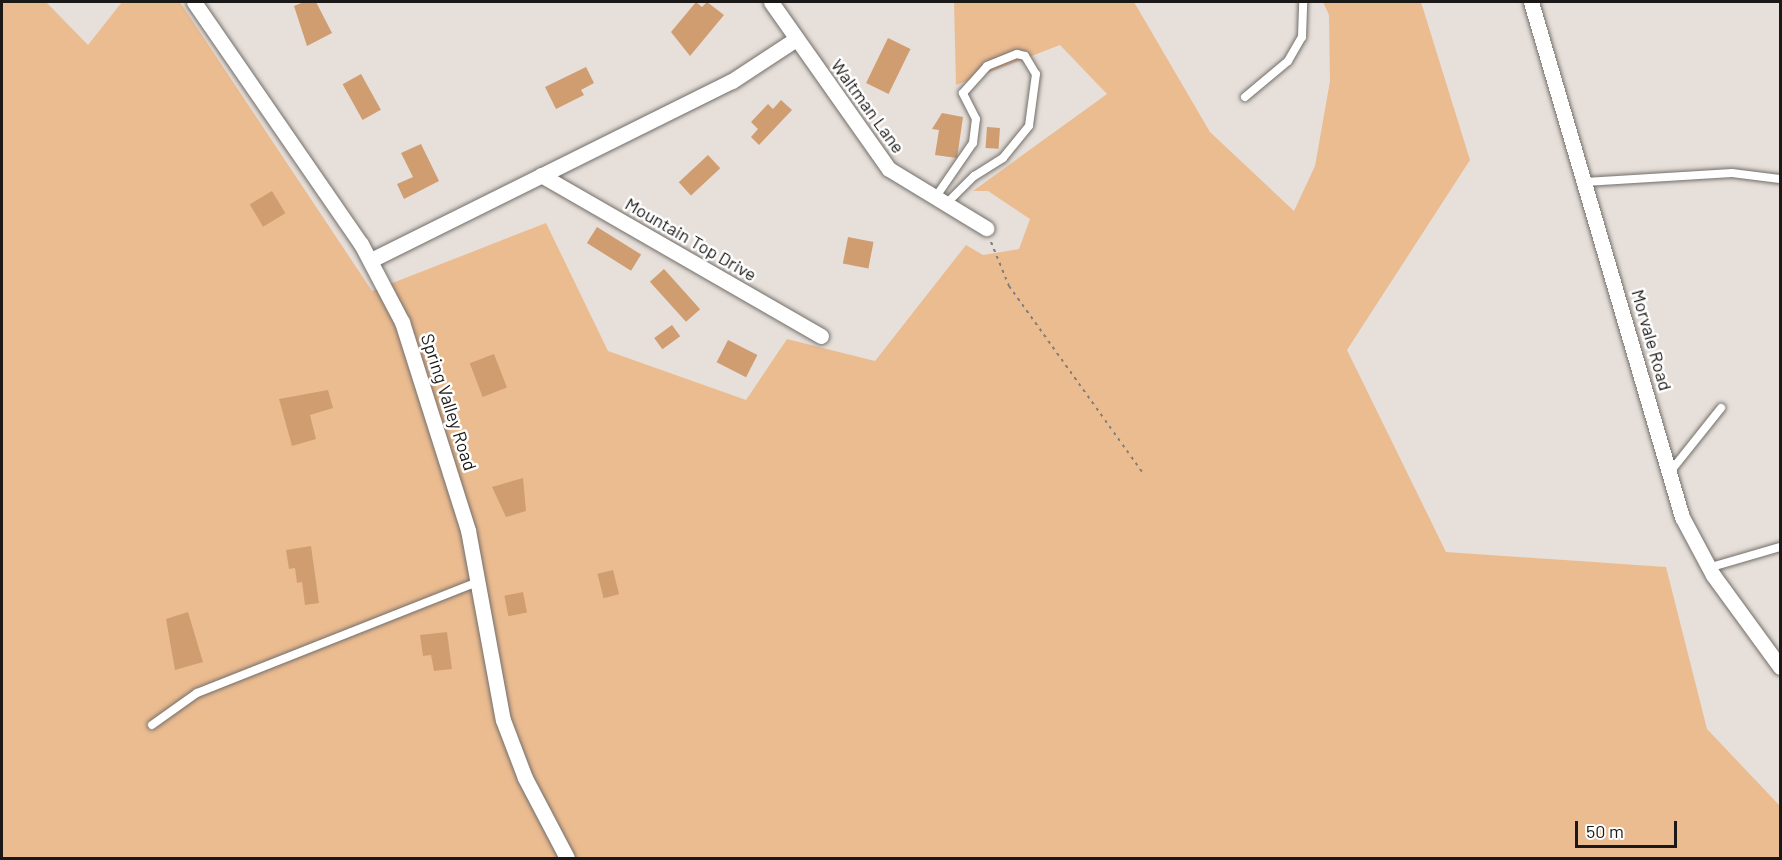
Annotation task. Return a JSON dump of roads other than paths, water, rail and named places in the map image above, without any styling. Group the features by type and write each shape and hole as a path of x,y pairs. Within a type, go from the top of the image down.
{"street":[{"name":"Spring Valley Road","path":"194,2 371,260 408,338 464,515 503,720 525,778 567,858"},
{"name":"Waltman Lane","path":"771,2 882,163 940,202 986,228"},
{"name":"Morvale Road","path":"1531,2 1669,474 1708,568 1780,667"},
{"path":"371,260 732,81 796,39"},
{"name":"Mountain Top Drive","path":"541,175 820,336"}],"lane":[{"path":"1245,97 1288,61 1302,37 1303,2"},
{"path":"1017,54 1025,56 1036,74 1029,126 1003,158 940,202 973,143 976,118 963,93 987,66 1017,54"},
{"path":"1585,182 1732,173 1780,179"},
{"path":"1669,474 1721,408"},
{"path":"1708,568 1780,547"},
{"path":"152,725 197,693 478,582"}]}
